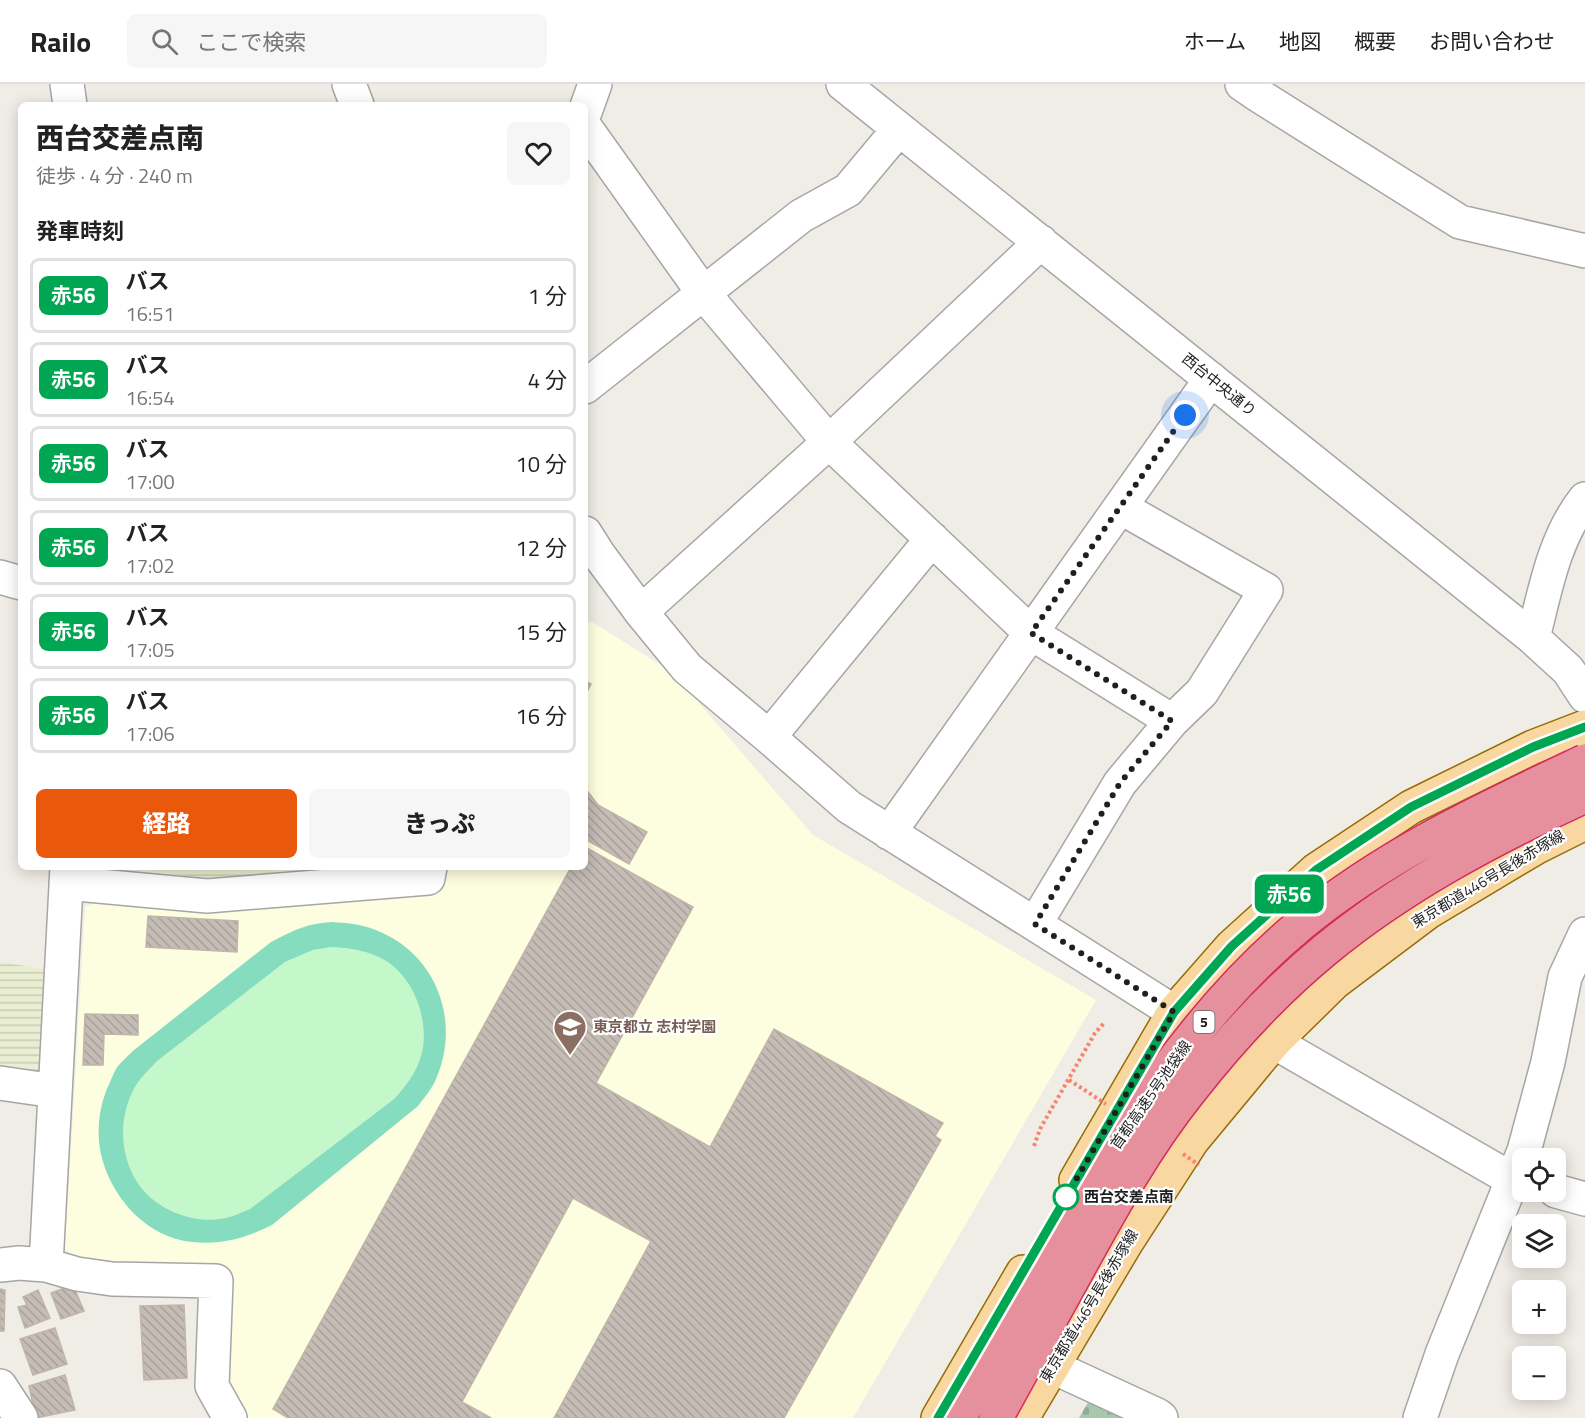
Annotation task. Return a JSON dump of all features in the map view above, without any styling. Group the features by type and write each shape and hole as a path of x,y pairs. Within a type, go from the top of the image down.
{"highway":[{"name":"首都高速5号池袋線","path":"959,1418 1075,1210 1121,1136 1166,1070 1208,1016 1250,971 1301,924 1357,882 1460,821 1585,761"},
{"name":"首都高速5号池袋線","path":"996,1418 1103,1225 1147,1152 1189,1092 1254,1017 1324,950 1375,912 1476,849 1585,796"}],"main road":[{"path":"938,1418 1174,1012 1232,946 1316,870 1411,807 1533,747 1585,727"},
{"name":"東京都道446号長後赤塚線","path":"1022,1418 1126,1243 1192,1141 1274,1042 1335,982 1428,912 1535,848 1585,823"}],"street":[{"path":"68,84 70,102"},
{"path":"349,84 356,102"},
{"path":"588,104 595,84"},
{"name":"西台中央通り","path":"843,84 1533,638 1568,669 1585,696"},
{"path":"1242,84 1460,222 1585,251"},
{"path":"588,385 801,216 848,190 899,129"},
{"path":"588,132 704,294 829,442 1031,633 1172,721"},
{"path":"641,612 829,442 1041,242"},
{"path":"889,833 1211,379"},
{"path":"1533,638 1556,554 1577,508 1585,499"},
{"path":"1035,924 1120,783 1172,721 1202,692 1266,590 1120,507"},
{"path":"588,538 641,612 687,668 849,807 1174,1012"},
{"path":"769,737 932,539"},
{"path":"0,578 18,582"},
{"path":"46,1265 66,875 207,896 428,879 430,870"},
{"path":"1525,1148 1545,1073 1565,977 1585,934"},
{"path":"1274,1042 1512,1178"},
{"path":"0,1083 55,1091"},
{"path":"1566,1194 1585,1199"},
{"path":"1420,1418 1442,1354 1512,1195"},
{"path":"0,1265 19,1263 46,1265 77,1274 112,1279 216,1281 212,1386 230,1418"},
{"path":"1053,1367 1161,1418"},
{"path":"0,1386 21,1418"}],"path":[{"path":"1034,1146 1041,1129 1095,1033 1105,1022"}],"shaded area":[{"name":"東京都立 志村学園","path":"588,622 592,622 672,672 813,835 1096,1000 853,1418 247,1418 225,1378 228,1277 148,1266 75,1260 65,1249 85,907 96,902 201,907 442,891 446,870 588,870"},
{"path":"275,870 275,873 210,879 151,871"},
{"path":"0,962 50,970 46,1065 37,1072 0,1067"}],"green space":[{"path":"332,922 363,926 395,939 413,953 427,970 438,990 444,1011 446,1033 443,1056 434,1083 418,1106 272,1225 243,1237 204,1243 183,1241 165,1235 140,1219 127,1206 117,1193 104,1165 100,1151 99,1121 101,1106 115,1072 134,1050 271,942 300,928","holes":["332,947 360,951 386,961 396,968 411,987 420,1010 424,1035 419,1061 409,1081 394,1099 250,1209 227,1218 207,1220 183,1216 161,1205 151,1198 136,1180 124,1148 125,1113 138,1083 156,1062 285,962 313,950"]},
{"path":"332,947 360,951 386,961 396,968 411,987 420,1010 424,1035 419,1061 409,1081 394,1099 250,1209 227,1218 207,1220 183,1216 161,1205 143,1190 136,1180 124,1148 125,1113 138,1083 156,1062 285,962 313,950"},
{"path":"1091,1397 1145,1418 1079,1418"}],"building":[{"path":"588,792 598,805 647,832 629,864 588,841"},
{"path":"588,849 693,907 596,1083 710,1147 774,1029 943,1123 935,1136 941,1140 784,1418 554,1418 651,1241 573,1198 462,1402 491,1418 288,1418 273,1409 569,870 588,870"},
{"path":"148,916 238,921 237,952 146,947"},
{"path":"85,1014 138,1015 138,1035 104,1034 103,1065 83,1065"},
{"path":"73,1285 84,1311 61,1319 51,1293"},
{"path":"0,1289 5,1290 4,1331 0,1331"},
{"path":"38,1290 50,1318 25,1328 18,1307 27,1305 23,1297"},
{"path":"184,1305 187,1378 144,1380 140,1306"},
{"path":"55,1328 67,1364 33,1375 20,1339"},
{"path":"65,1375 75,1410 36,1418 29,1386"}],"bus line":[{"name":"赤56","path":"938,1418 1174,1012 1232,946 1316,870 1411,807 1533,747 1585,727"}],"place":[{"name":"東京都立 志村学園","path":"570,1056"},
{"name":"西台交差点南","path":"1066,1197"}],"route":[{"path":"1066,1197 1174,1012 1035,924 1120,783 1172,721 1031,633 1185,415"}]}
